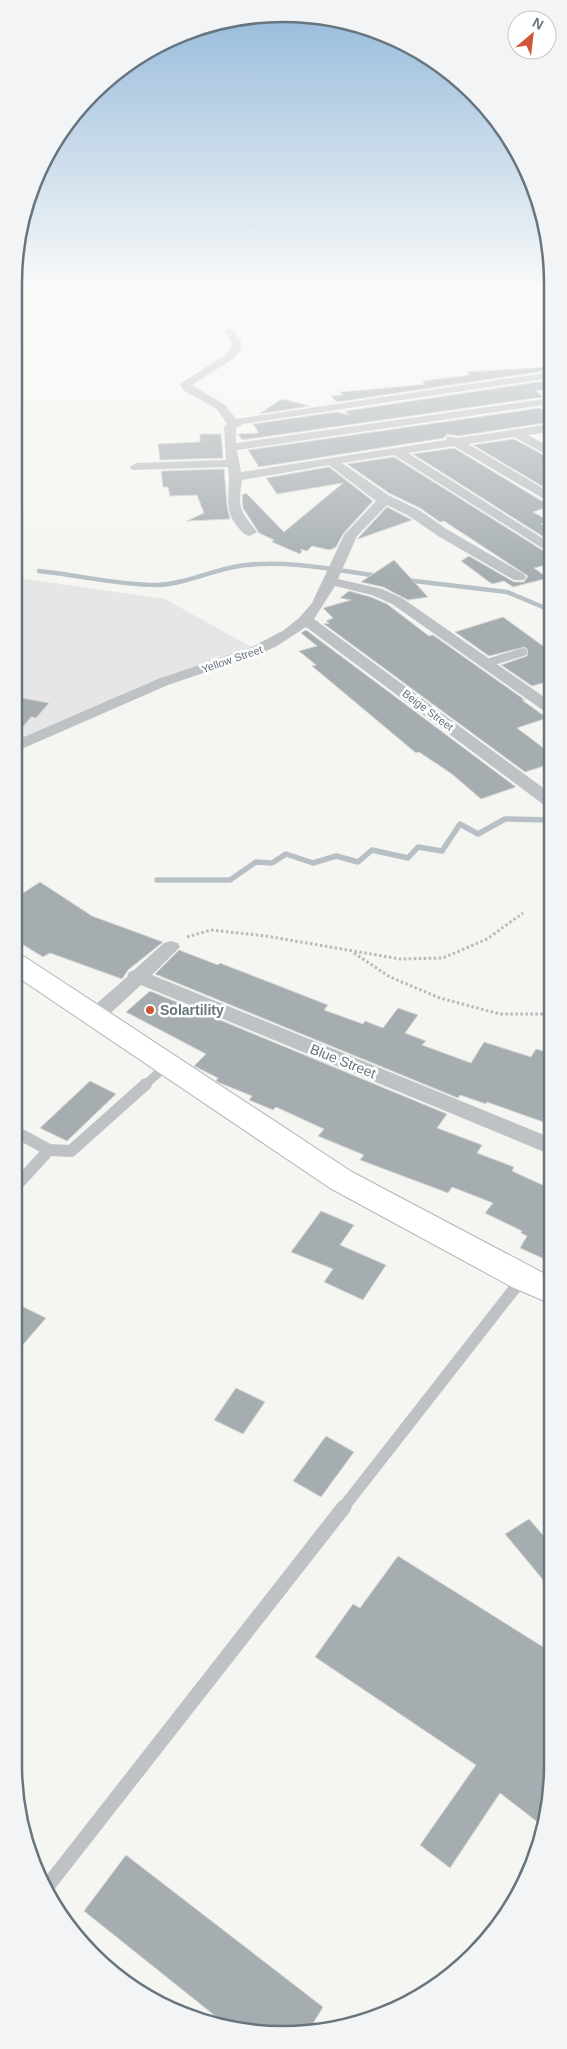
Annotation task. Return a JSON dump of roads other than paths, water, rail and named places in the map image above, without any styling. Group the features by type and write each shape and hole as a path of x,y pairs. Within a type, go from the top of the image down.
{"street":[{"path":"187,387 222,407 233,423"},
{"path":"250,532 239,522 232,509 236,477 230,447 230,427 233,423 265,416 470,387"},
{"path":"230,447 544,402"},
{"path":"425,419 456,443 544,495"},
{"path":"236,477 544,429"},
{"path":"517,434 544,449"},
{"path":"396,451 544,544"},
{"path":"331,461 383,498 414,513 519,577"},
{"path":"136,467 232,463"},
{"name":"Yellow Street","path":"22,744 164,682 251,653 281,640 306,620 334,575 347,540 358,524 382,502 383,498"},
{"path":"334,575 397,601 544,704"},
{"name":"Beige Street","path":"306,620 543,787"},
{"path":"94,1017 136,976 171,947"},
{"path":"22,967 94,1017 341,1180 544,1288"},
{"name":"Blue Street","path":"136,976 544,1144"}],"lane":[{"path":"487,663 523,652"},
{"path":"22,1136 48,1151 60,1154 71,1151 167,1065"},
{"path":"22,1179 48,1151"},
{"path":"50,1883 523,1278"}],"waterway":[{"path":"39,571 142,585 180,582 223,569 263,564 312,566 379,576"},
{"path":"406,580 507,592 544,607"},
{"path":"157,880 230,880 256,862 272,863 286,854 313,863 336,856 358,862 372,850 408,858 418,847 442,851 460,824 478,834 505,819 544,820"}],"place":[{"name":"Solartility","path":"150,1010"}]}
